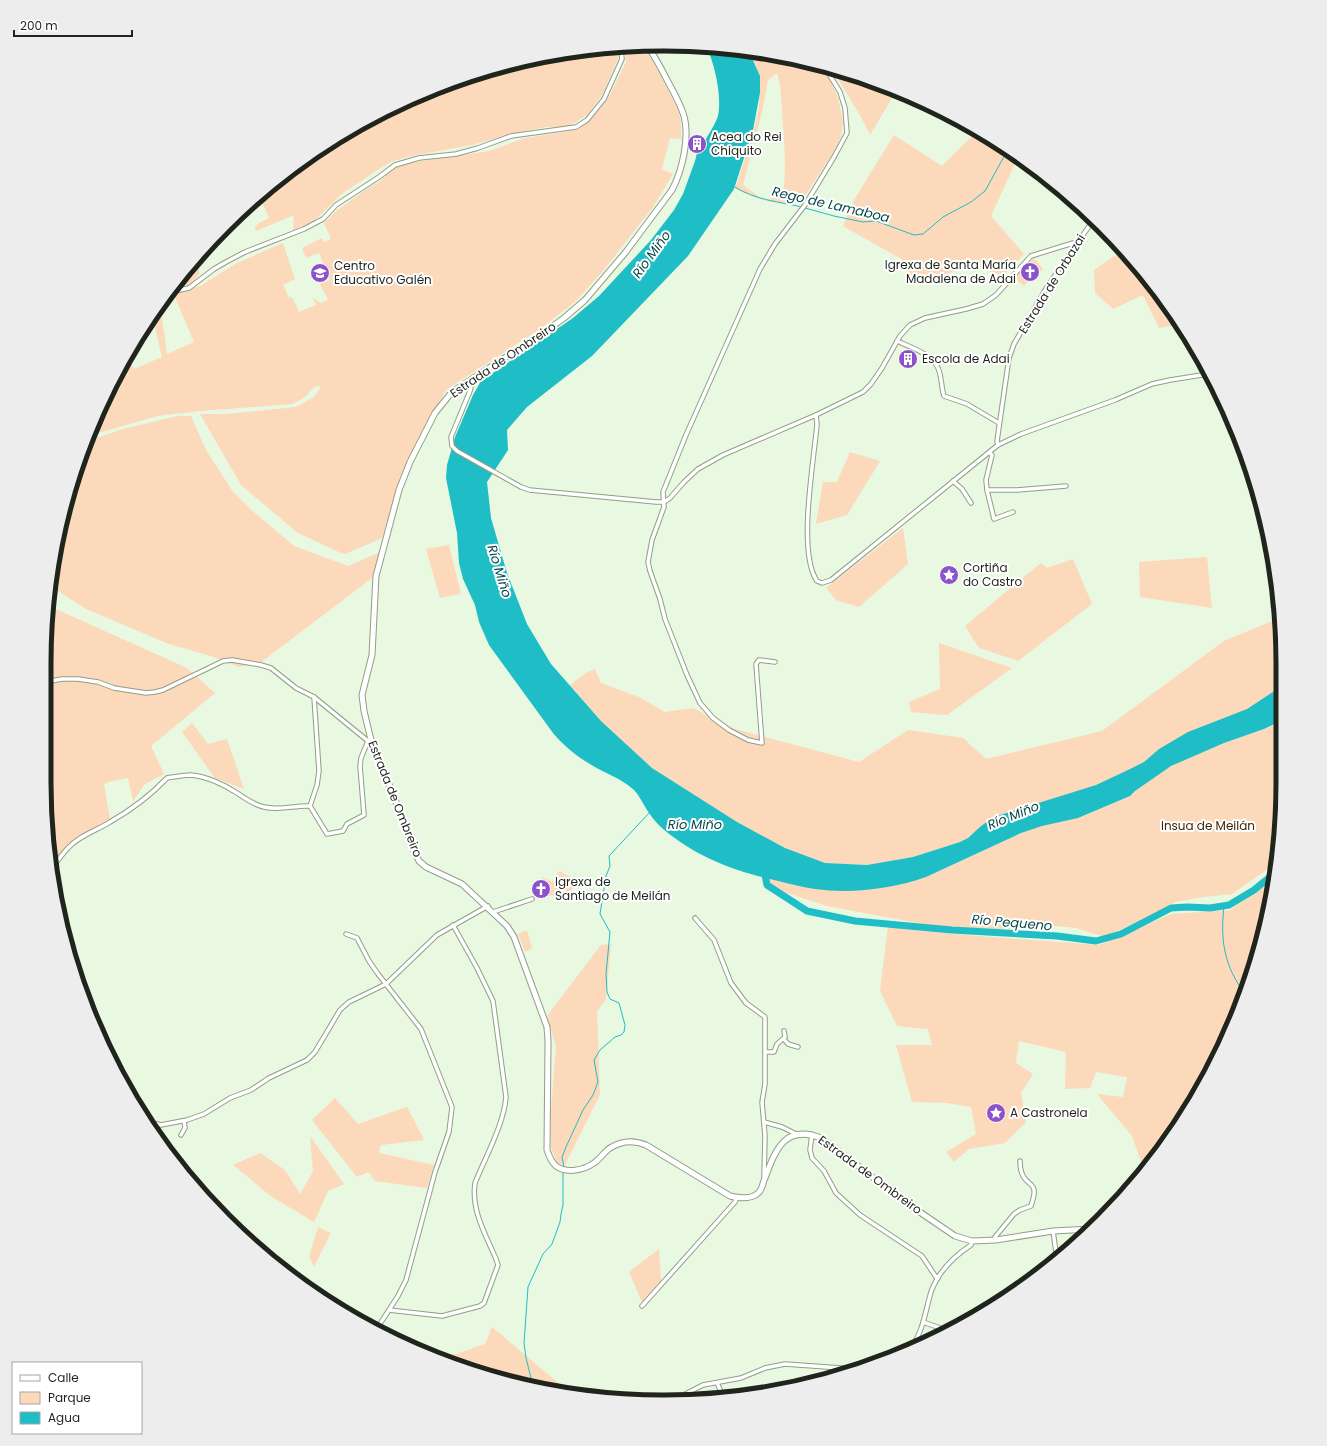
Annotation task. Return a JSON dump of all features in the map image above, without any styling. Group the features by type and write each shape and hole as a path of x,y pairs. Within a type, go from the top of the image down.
{"street":[{"name":"Estrada de Ombreiro","path":"651,51 680,104 684,116 685,140 678,179 672,190 625,253 584,300 564,318 540,335 452,392 436,413 410,462 399,490 376,576 372,655 362,695 369,740 395,799 413,849 419,861 431,869 462,884 488,906 507,926 514,937 547,1027 547,1150 555,1166 571,1171 588,1167 610,1148 622,1143 637,1141 730,1196 737,1197"},
{"path":"179,290 189,288 214,269 245,252 304,229 323,218 336,205 380,177 395,165 419,158 456,154 511,136 576,127 587,120 604,98 622,59 621,52"},
{"path":"775,662 759,660 756,664 762,743 748,740 729,730 714,718 700,703 687,675 665,619 648,562 652,540 664,507 663,492 686,434 760,269 775,244 805,205 847,133 845,108 840,92 829,74"},
{"name":"Estrada de Orbazai","path":"1000,444 997,441 1009,358 1014,344 1047,287 1090,224"},
{"path":"474,377 470,391 451,437 451,443 457,451 521,487 530,490 664,502 670,498 698,469 723,455 816,415 862,392 871,384 897,341 910,324 925,318 983,304 996,295 1031,256 1068,244 1077,243"},
{"path":"1068,244 1073,249"},
{"path":"897,341 925,355 935,362 944,396 967,404 1000,423"},
{"path":"816,415 817,424 808,517 808,544 810,568 817,581 822,583 831,580 1000,444 1021,434 1115,400 1152,384 1203,375"},
{"path":"990,452 992,455 986,480 994,519 1013,512"},
{"path":"953,481 962,489 971,504"},
{"path":"987,490 1017,490 1066,486"},
{"path":"51,681 78,679 98,682 114,688 146,693 155,692 184,680 222,661 232,660 271,668 296,688 314,697 369,740 361,758 364,815 347,824 344,831 327,834 310,806 317,785 319,771 314,697"},
{"path":"56,863 68,847 87,833 109,823 130,809 153,792 167,778 192,775 216,782 236,792 250,802 264,807 284,809 310,806"},
{"path":"493,912 532,899"},
{"path":"154,1123 161,1125 184,1121 204,1114 230,1098 251,1090 269,1078 307,1060 322,1042 340,1010 349,1002 386,984 437,935 488,906"},
{"path":"642,1306 736,1202 737,1197 756,1195 762,1190 764,1178 765,1136 762,1102 765,1084 765,1017 746,1003 731,983 714,940 695,918"},
{"path":"389,1310 442,1316 480,1306 484,1303 498,1265 477,1214 474,1202 474,1190 475,1183 495,1137 506,1097 493,1001 478,968 453,925"},
{"path":"346,934 357,938 369,961 421,1029 452,1107 449,1132 435,1172 406,1280 398,1296 379,1325"},
{"path":"784,1031 784,1039 788,1044 798,1047"},
{"path":"765,1052 774,1052 777,1044 784,1039"},
{"path":"181,1135 185,1128 184,1121"},
{"path":"764,1122 782,1127 796,1134"},
{"name":"Estrada de Ombreiro","path":"796,1134 812,1134 823,1139 905,1202 955,1236 972,1241 996,1240 1054,1231 1082,1229"},
{"path":"764,1178 780,1144 796,1134"},
{"path":"812,1134 810,1150 812,1158 824,1171 836,1193 860,1215 922,1256 938,1278"},
{"path":"996,1240 996,1237 1014,1214 1030,1206 1033,1201 1034,1187 1025,1179 1020,1170 1020,1161"},
{"path":"1054,1231 1056,1252"},
{"path":"915,1340 923,1322 931,1292 938,1278 947,1265 971,1245 972,1241"},
{"path":"923,1322 941,1328"},
{"path":"685,1394 703,1385 740,1378 765,1368 781,1364 841,1368"},
{"path":"716,1383 721,1392"}],"green space":[{"path":"646,51 654,63 677,108 681,121 681,139 670,138 662,169 673,174 653,207 603,271 576,301 540,329 446,390 405,468 382,538 345,554 298,533 241,485 200,414 227,414 296,407 314,397 321,387 315,386 305,397 293,404 157,416 96,434 114,393 130,362 134,369 162,357 154,323 161,313 167,354 194,342 174,296 175,295 202,285 237,263 283,243 295,279 283,285 289,298 292,297 299,312 316,305 313,298 321,303 328,300 320,284 330,280 319,253 306,258 302,248 322,238 324,242 331,239 324,223 335,212 379,182 396,166 489,151 525,138 577,130 592,118 609,97 626,62 625,52"},
{"path":"618,52 619,56 604,92 588,114 567,127 545,127 511,134 472,145 416,155 393,161 343,193 314,221 293,231 294,215 256,231 255,227 259,223 269,218 263,204 260,203 323,154 357,133 393,114 429,98 505,72 584,56"},
{"path":"752,57 825,73 838,98 843,122 841,136 834,151 800,204 765,201 735,189 757,118 759,106 760,94 755,67","holes":["777,73 781,91 784,141 785,173 783,194 765,201 743,185 762,112 768,80"]},
{"path":"836,77 893,96 870,135 860,115"},
{"path":"894,135 942,166 973,135 1015,163 991,216 1024,254 1003,276 976,267 935,276 911,278 903,260 843,226 854,200"},
{"path":"1108,242 1124,260 1174,325 1159,328 1143,295 1113,309 1095,293 1094,270 1117,254 1106,243"},
{"path":"1034,258 1043,269 1024,286 1014,278"},
{"path":"198,266 200,273 191,283 180,288"},
{"path":"177,416 191,416 206,450 233,492 249,508 294,546 348,566 380,552 372,578 260,663 238,667 214,657 169,644 86,609 55,589 63,544 72,505 94,438 123,429"},
{"path":"850,452 880,461 847,515 816,524 823,482 837,482"},
{"path":"903,528 908,564 859,607 836,600 826,588"},
{"path":"449,545 461,594 440,598 426,549"},
{"path":"1207,557 1212,608 1140,597 1139,562"},
{"path":"1073,559 1092,604 1018,661 979,648 965,626 1041,563 1047,568"},
{"path":"58,610 187,668 215,693 151,746 164,774 145,784 133,801 128,778 104,784 110,820 87,831 68,844 56,860 52,823 51,782 51,664 53,611"},
{"path":"1275,620 1276,690 1247,709 1159,749 1144,762 1096,785 1022,809 981,826 968,838 960,842 913,857 867,865 825,863 785,848 737,822 652,768 601,721 570,685 586,673 595,669 601,683 639,697 665,712 693,708 735,729 859,762 908,730 963,738 986,759 1102,731 1224,641"},
{"path":"939,643 1012,668 947,715 911,712 909,702 940,689"},
{"path":"192,723 208,744 227,739 244,789 215,778 182,732"},
{"name":"Insua de Meilán","path":"1276,724 1275,823 1270,868 1232,894 1175,902 1155,914 1105,937 1076,928 1056,926 1026,929 984,929 928,925 827,906 787,893 768,883 768,878 817,889 910,882 926,877 1021,833 1042,826 1078,818 1130,796 1153,777 1182,760 1212,747"},
{"path":"559,871 577,880 568,895 535,898 533,892 543,877 552,882"},
{"path":"1268,882 1255,941 1243,979 1229,1017 1213,1053 1194,1089 1173,1123 1142,1164 1132,1136 1097,1094 1123,1097 1127,1077 1096,1072 1090,1088 1065,1089 1066,1052 1019,1041 1016,1063 1033,1074 1021,1093 1026,1122 1005,1143 969,1149 954,1162 946,1152 976,1134 971,1107 947,1103 912,1102 896,1045 932,1045 928,1029 897,1026 880,991 888,927 953,934 1099,945 1171,914 1230,910"},
{"path":"527,930 532,948 525,952 518,934"},
{"path":"611,944 606,999 597,1011 600,1095 565,1165 557,1163 551,1147 551,1111 556,1046 547,1016 601,945"},
{"path":"335,1098 358,1124 407,1107 424,1140 381,1145 379,1153 434,1165 427,1188 375,1181 369,1172 357,1177 312,1120"},
{"path":"310,1136 344,1184 328,1191 314,1222 272,1197 233,1165 260,1153 285,1170 300,1194 313,1172"},
{"path":"318,1227 331,1233 314,1267 309,1257"},
{"path":"659,1249 661,1281 642,1302 629,1272"},
{"path":"492,1327 562,1386 505,1374 450,1356 485,1344"}],"water":[{"name":"Río Miño","path":"709,52 752,57 760,76 760,93 753,130 734,189 688,256 592,356 527,407 507,430 508,450 487,482 491,518 507,573 527,624 551,664 601,721 652,768 737,822 785,848 825,863 867,865 913,857 960,842 968,838 994,817 1096,785 1130,769 1144,762 1159,749 1188,732 1247,709 1276,690 1276,723 1224,743 1171,766 1130,796 1078,818 1042,826 1021,833 926,877 899,885 857,891 810,888 758,876 729,867 702,855 676,839 660,826 650,815 634,790 618,779 580,758 565,746 553,733 489,645 479,622 475,605 463,579 459,563 457,533 446,478 447,465 455,437 473,395 481,381 573,318 599,296 651,240 674,210 683,194 698,149 703,148 718,116 719,100 713,63"}],"waterway":[{"name":"Rego de Lamaboa","path":"805,208 863,222 876,221 914,235 923,234 943,217 971,202 985,191 1005,155"},
{"name":"Rego de Lamaboa","path":"735,187 759,198 802,207"},
{"path":"564,1167 562,1157 583,1110 593,1095 598,1082 594,1060 600,1050 615,1037 624,1032 625,1025 619,1003 610,999 607,992 606,974 610,932 600,914 606,876 610,866 609,856 649,813"},
{"name":"Río Pequeno","path":"764,869 767,885 807,911 855,921 952,930 1057,936 1096,941 1121,934 1171,908 1210,908 1229,905 1254,890 1268,878"},
{"path":"1224,906 1223,941 1225,952 1232,973 1240,987"},
{"path":"532,1380 524,1343 528,1287 543,1254 552,1244 560,1222 563,1205 563,1172"}],"place":[{"name":"Acea do Rei Chiquito","path":"697,144"},
{"name":"Igrexa de Santa María Madalena de Adai","path":"1030,272"},
{"name":"Centro Educativo Galén","path":"320,273"},
{"name":"Escola de Adai","path":"908,359"},
{"name":"Cortiña do Castro","path":"949,575"},
{"name":"Igrexa de Santiago de Meilán","path":"541,889"},
{"name":"A Castronela","path":"996,1113"}]}
